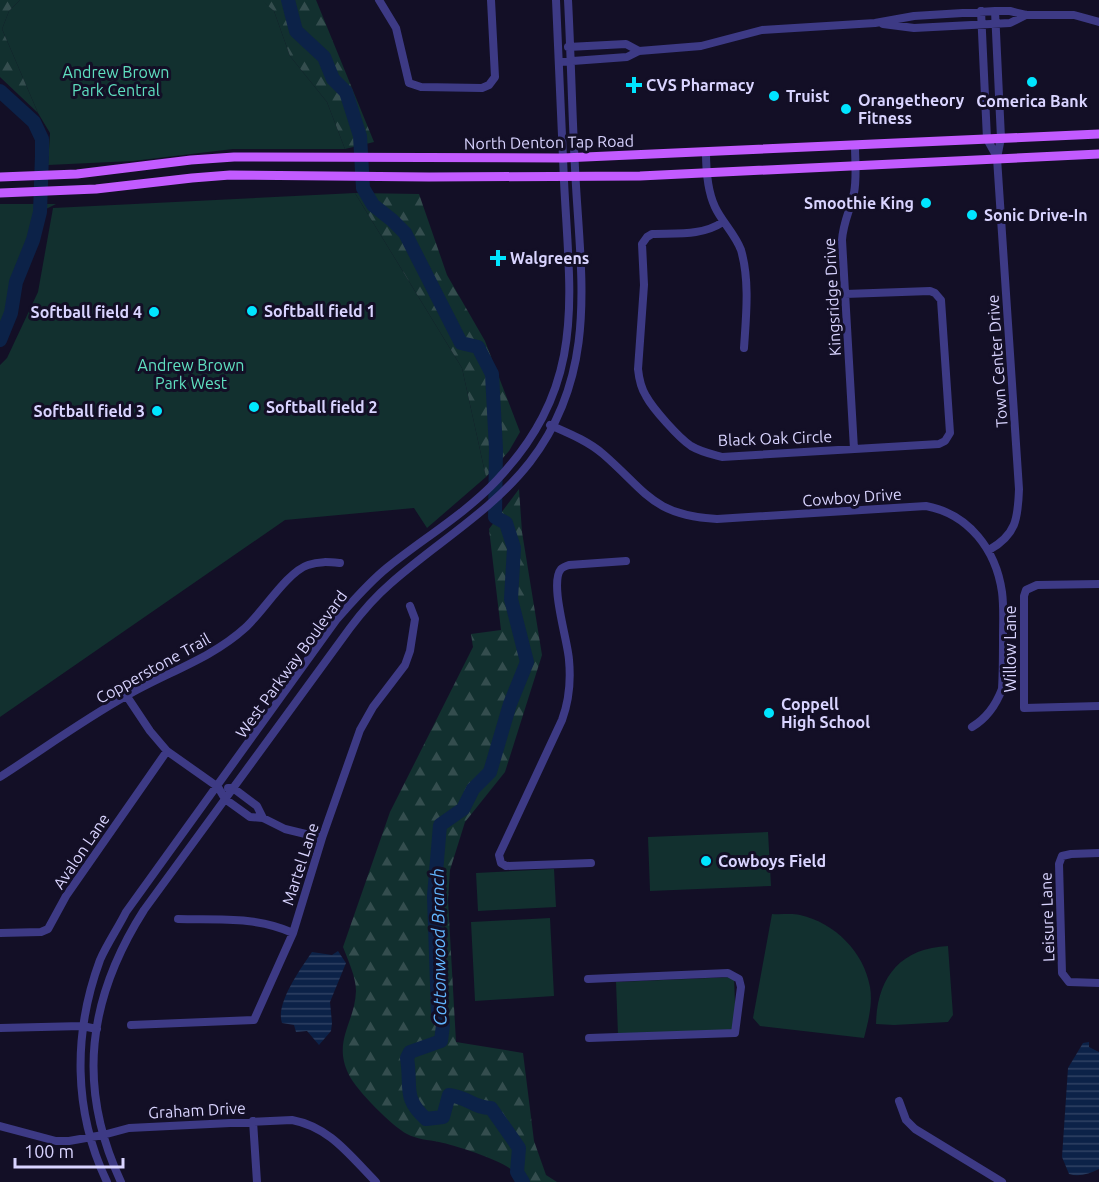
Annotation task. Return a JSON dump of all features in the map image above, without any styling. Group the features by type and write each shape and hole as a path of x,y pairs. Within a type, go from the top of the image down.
{"main road":[{"name":"North Denton Tap Road","path":"0,177 77,174 234,157 574,158 1099,134"},
{"name":"North Denton Tap Road","path":"0,193 78,190 230,176 564,177 1099,154"},
{"path":"429,177 432,159"},
{"path":"191,160 192,178"}],"street":[{"path":"380,0 396,28 409,82 421,87 482,88 489,86 495,77 491,0"},
{"name":"West Parkway Boulevard","path":"107,1182 90,1137 82,1104 79,1071 82,1026 101,959 126,912 337,619 363,589 482,495 516,459 542,421 562,369 569,324 570,289 556,0"},
{"name":"West Parkway Boulevard","path":"121,1182 103,1135 92,1073 100,1006 124,940 364,610 389,585 482,511 530,462 552,426 572,382 577,361 582,308 568,0"},
{"path":"559,62 627,57 639,51 701,46 751,33 783,28 875,23 914,16 981,11 1010,11 1026,15 1074,15 1099,22"},
{"name":"Town Center Drive","path":"981,11 987,139 997,158"},
{"name":"Town Center Drive","path":"988,550 1002,543 1011,532 1018,513 1019,489 997,158 1001,138 995,11"},
{"path":"875,23 914,28 982,25 1010,23 1026,15"},
{"path":"558,48 627,44 639,51"},
{"name":"Kingsridge Drive","path":"854,449 842,240 843,224 854,193 855,145"},
{"path":"705,152 706,172 714,205 736,240 744,262 746,308 744,348"},
{"name":"Black Oak Circle","path":"723,222 701,233 652,234 646,237 642,244 642,326 638,369 640,382 647,398 683,439 706,453 722,457 939,444 945,441 950,433 941,300 930,291 845,294"},
{"name":"Cowboy Drive","path":"542,421 582,440 603,454 648,498 669,510 695,518 717,519 926,506 958,518 979,536 988,550 1001,581 1003,595 1002,689 998,700 988,714 972,727"},
{"path":"591,862 506,866 501,863 500,855 568,701 569,659 557,590 558,574 563,567 569,565 626,561"},
{"name":"Copperstone Trail","path":"0,777 126,695 202,658 222,645 245,628 297,570 309,564 340,563"},
{"name":"Willow Lane","path":"1099,584 1037,585 1026,590 1024,596 1024,708 1099,706"},
{"name":"Martel Lane","path":"131,1024 254,1020 293,933 322,838 360,730 373,707 405,665 410,651 415,619 410,606"},
{"path":"126,695 150,731 167,751 190,765 218,787 225,799 250,817 263,818 285,829 322,838"},
{"name":"Avalon Lane","path":"0,933 41,932 48,929 66,896 167,751"},
{"path":"218,787 233,788 257,806 263,818"},
{"name":"Leisure Lane","path":"1099,853 1062,856 1059,864 1062,973 1069,982 1099,983"},
{"path":"178,919 247,919 274,924 293,933"},
{"path":"588,979 728,973 736,976 741,987 735,1033 589,1038"},
{"path":"0,1028 82,1026 97,1029"},
{"path":"899,1101 906,1120 915,1129 1002,1182"},
{"name":"Graham Drive","path":"0,1126 56,1141 103,1135 129,1128 292,1120 319,1128 376,1182"},
{"path":"253,1121 257,1182"}],"green space":[{"path":"0,0 20,0 9,11 2,29 38,113 0,77"},
{"name":"Andrew Brown Park Central","path":"20,0 262,0 274,11 290,56 327,102 345,149 233,149 133,161 48,165 50,133 38,113 2,29 9,11"},
{"path":"261,0 316,0 374,142 345,149 327,102 290,56 274,11"},
{"name":"Andrew Brown Park West","path":"355,193 462,368 486,477 427,528 414,508 285,520 0,717 0,365 7,358 38,292 53,208"},
{"path":"355,193 419,194 447,275 485,341 520,432 509,451 486,477 462,368"},
{"path":"0,204 56,204 40,212 33,240 16,282 11,313 0,340"},
{"path":"519,489 522,532 542,655 505,772 465,822 450,870 448,900 456,1042 523,1053 534,1141 546,1175 557,1182 518,1182 512,1170 498,1162 455,1146 407,1134 384,1116 359,1090 349,1075 344,1063 343,1052 343,1042 355,1002 356,986 343,947 390,812 473,647 471,634 501,630 489,529"},
{"path":"768,832 771,886 650,891 648,837"},
{"path":"554,869 556,907 478,911 476,873"},
{"path":"772,914 797,914 813,919 836,932 854,951 867,974 871,993 870,1013 864,1038 760,1026 753,1018"},
{"path":"550,918 554,996 475,1001 471,922"},
{"path":"948,946 953,1015 948,1022 876,1024 881,993 894,968 904,959 917,953"},
{"path":"734,977 736,1030 618,1035 616,982"}],"water":[{"path":"338,951 346,963 330,1002 331,1031 319,1045 307,1031 296,1032 294,1025 282,1023 282,1006 290,986 312,952 332,955"},
{"path":"1089,1042 1089,1047 1099,1052 1099,1169 1084,1175 1073,1175 1069,1174 1062,1157 1068,1068 1083,1043"}],"waterway":[{"name":"Cottonwood Branch","path":"288,0 296,31 324,57 333,79 346,92 360,136 363,188 373,205 405,233 461,343 478,347 492,374 496,449 495,517 506,523 514,548 511,599 527,662 510,704 490,772 473,789 463,809 440,825 434,896 438,1013 443,1025 441,1041 410,1052 407,1058 409,1092 418,1111 426,1119 443,1117 449,1095 491,1108 519,1148 517,1172 523,1182"},
{"path":"0,91 34,122 42,139 40,212 33,240 16,282 11,313 0,340"}],"place":[{"name":"Comerica Bank","path":"1032,82"},
{"name":"CVS Pharmacy","path":"634,85"},
{"name":"Truist","path":"774,96"},
{"name":"Orangetheory Fitness","path":"846,109"},
{"name":"Smoothie King","path":"926,203"},
{"name":"Sonic Drive-In","path":"972,215"},
{"name":"Walgreens","path":"498,258"},
{"name":"Softball field 1","path":"252,311"},
{"name":"Softball field 4","path":"154,312"},
{"name":"Softball field 2","path":"254,407"},
{"name":"Softball field 3","path":"157,411"},
{"name":"Coppell High School","path":"769,713"},
{"name":"Cowboys Field","path":"706,861"}]}
